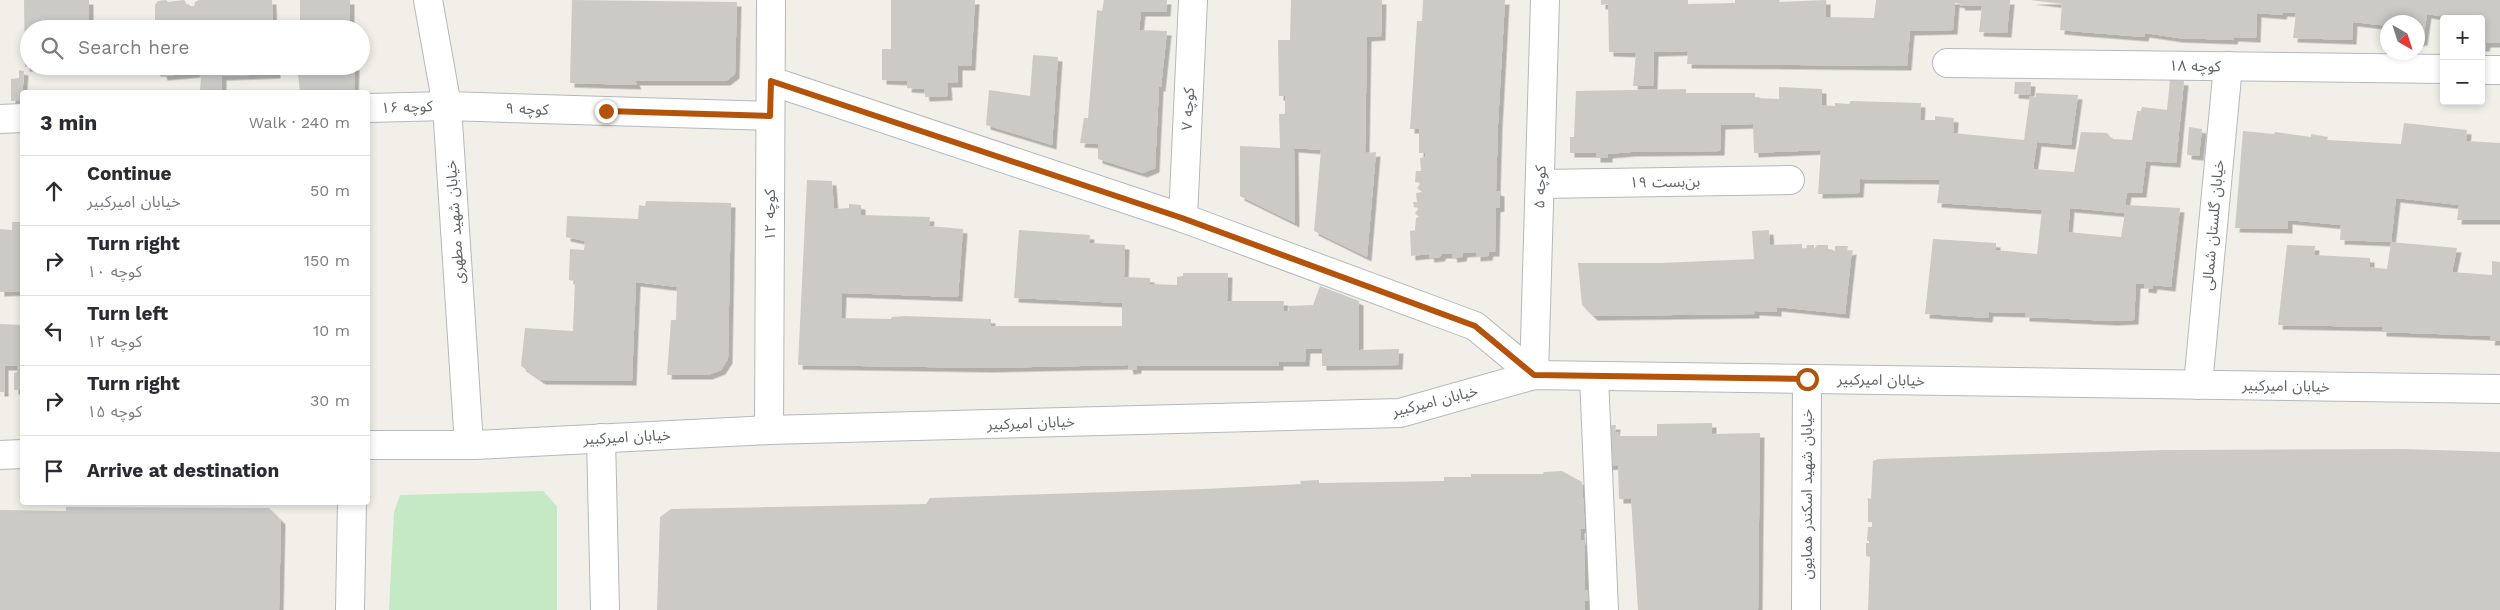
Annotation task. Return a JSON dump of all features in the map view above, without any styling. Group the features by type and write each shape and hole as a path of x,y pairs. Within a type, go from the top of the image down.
{"street":[{"name":"خیابان شهید مطهری","path":"428,0 448,106 469,446"},
{"name":"کوچه ۱۲","path":"769,430 771,0"},
{"name":"کوچه ۷","path":"1182,218 1193,0"},
{"name":"کوچه ۵","path":"1534,375 1546,0"},
{"name":"کوچه ۱۸","path":"1947,63 2440,69"},
{"name":"خیابان گلستان شمالی","path":"2198,385 2228,66"},
{"path":"2485,70 2500,70"},
{"path":"771,81 1182,218 1475,326 1534,375"},
{"name":"کوچه ۱۶","path":"370,108 448,106"},
{"name":"کوچه ۹","path":"448,106 770,116"},
{"path":"0,118 20,118"},
{"name":"بن‌بست ۱۹","path":"1540,184 1790,180"},
{"name":"خیابان امیرکبیر","path":"370,446 469,446 769,430 1400,413 1534,375 2500,389"},
{"path":"1594,377 1603,597"},
{"name":"خیابان شهید اسکندر همایون","path":"1806,610 1807,379"},
{"path":"601,438 605,610"},
{"path":"0,455 20,454"},
{"path":"350,610 352,505"}],"green space":[{"path":"543,491 557,506 557,610 389,610 394,512 400,495"}],"building":[{"path":"24,0 89,0 89,20 24,20"},
{"path":"184,0 188,6 194,6 195,2 199,0 272,0 273,20 155,20 155,5 158,1"},
{"path":"300,0 350,0 350,20 300,20"},
{"path":"572,0 737,2 735,74 726,81 635,81 637,85 570,83"},
{"path":"891,0 975,0 971,66 958,66 958,83 947,83 948,96 925,97 924,89 907,88 908,81 882,80 882,49 891,49"},
{"path":"1104,0 1167,0 1166,12 1141,12 1139,30 1167,31 1161,87 1159,87 1155,168 1143,173 1098,159 1098,144 1080,143 1084,118 1088,118 1097,10 1102,11"},
{"path":"1291,0 1382,0 1381,36 1367,37 1365,153 1376,152 1367,257 1314,231 1321,150 1294,148 1295,223 1240,196 1240,146 1280,148 1279,114 1285,114 1285,96 1279,96 1278,40 1290,40"},
{"path":"1423,0 1505,0 1496,191 1500,192 1500,207 1496,208 1495,252 1489,252 1488,256 1476,257 1476,252 1463,253 1462,257 1453,258 1452,254 1442,254 1440,257 1430,258 1429,254 1411,256 1410,231 1415,230 1416,218 1419,217 1415,213 1419,208 1414,207 1413,202 1417,202 1416,193 1422,192 1417,188 1421,183 1415,182 1416,171 1421,171 1420,158 1425,157 1425,153 1419,153 1419,129 1410,129 1417,21 1422,21"},
{"path":"1601,0 1688,0 1688,4 1735,3 1735,0 1780,0 1779,2 1826,0 1826,17 1874,18 1876,0 2010,0 2007,33 1979,32 1982,6 1960,6 1961,4 1955,3 1953,30 1910,31 1907,66 1687,64 1688,51 1654,52 1653,86 1633,86 1636,53 1609,52 1608,4 1601,5"},
{"path":"2030,0 2500,0 2500,43 2486,43 2485,47 2485,15 2440,16 2427,14 2425,28 2425,15 2380,15 2380,25 2353,22 2352,40 2293,38 2296,13 2283,12 2282,15 2257,13 2256,38 2234,37 2233,40 2178,38 2145,33 2144,37 2060,30 2062,4"},
{"path":"1033,55 1058,57 1052,145 986,125 989,90 1030,96"},
{"path":"19,70 20,75 24,75 23,90 20,90 20,101 11,101 11,79 19,78"},
{"path":"200,75 249,75 222,76 222,90 200,90"},
{"path":"298,75 355,75 354,90 300,90"},
{"path":"2170,80 2184,81 2176,163 2146,161 2142,193 2127,193 2125,205 2180,208 2171,287 2153,285 2152,289 2144,288 2144,284 2136,284 2134,320 2113,321 2025,317 2025,313 1989,312 1988,318 1925,314 1933,239 1996,243 1996,250 2037,254 2042,210 1937,203 1940,180 1860,179 1859,193 1818,194 1821,150 1754,153 1753,124 1721,125 1720,151 1631,152 1608,154 1608,158 1596,158 1596,153 1570,153 1570,137 1574,137 1576,91 1686,89 1686,93 1755,93 1755,98 1779,99 1779,87 1822,89 1822,105 1835,106 1835,103 1849,104 1851,101 1921,103 1920,120 1935,120 1935,116 1954,118 1953,133 2024,140 2030,96 2036,97 2036,93 2078,95 2071,145 2037,142 2033,169 2074,172 2081,132 2107,133 2112,139 2132,140 2137,111 2141,111 2142,107 2167,110","holes":["2070,208 2125,213 2121,237 2068,232"]},
{"path":"2015,82 2031,82 2030,95 2014,94"},
{"path":"2404,123 2467,130 2466,141 2500,143 2500,220 2457,220 2459,205 2396,198 2391,242 2340,240 2341,225 2288,220 2288,229 2235,228 2243,131 2274,134 2275,132 2311,137 2311,134 2328,137 2327,140 2401,144"},
{"path":"2189,127 2202,129 2199,156 2187,155"},
{"path":"807,180 832,181 834,209 849,208 849,204 861,205 861,215 930,217 929,226 963,229 958,297 842,293 841,318 891,319 892,317 904,316 991,319 991,326 1122,326 1122,303 1014,298 1019,230 1090,235 1089,243 1125,245 1124,277 1150,278 1150,284 1177,285 1177,277 1183,276 1183,273 1228,273 1227,301 1284,301 1283,311 1289,311 1289,306 1313,305 1320,286 1359,301 1359,350 1399,349 1398,365 1322,366 1322,349 1306,349 1305,362 1279,362 1279,366 1137,366 1137,369 1129,370 1128,365 989,368 798,365"},
{"path":"646,201 731,203 728,359 721,370 708,375 667,375 671,320 676,320 677,287 636,282 632,381 541,380 521,366 525,328 573,331 575,281 569,280 570,249 584,250 585,241 566,237 567,216 638,219 639,205 645,206"},
{"path":"12,222 20,222 20,291 0,292 0,229 12,230"},
{"path":"1769,230 1770,245 1802,244 1802,249 1806,249 1807,245 1814,245 1814,249 1817,245 1828,245 1828,249 1835,251 1835,246 1848,246 1847,251 1852,250 1845,314 1777,307 1777,312 1755,311 1755,314 1593,316 1582,305 1578,263 1660,263 1754,259 1752,231"},
{"path":"2391,242 2457,248 2452,272 2492,275 2492,261 2500,262 2500,341 2490,341 2491,336 2382,332 2382,327 2278,325 2287,245 2315,246 2314,255 2370,258 2370,267 2387,269"},
{"path":"0,324 20,325 20,390 14,390 14,373 17,372 17,366 4,366 4,392 0,392"},
{"path":"1712,423 1712,434 1760,433 1758,610 1638,610 1631,499 1619,499 1618,465 1600,466 1600,425 1616,425 1615,432 1619,433 1619,436 1657,436 1657,424"},
{"path":"2404,449 2500,452 2500,610 1868,610 1870,557 1866,556 1866,543 1869,543 1867,541 1868,527 1872,527 1872,522 1868,522 1868,498 1871,499 1873,461 1878,459 2165,450"},
{"path":"1562,471 1582,482 1585,528 1580,529 1581,540 1584,540 1585,590 1588,590 1589,600 1585,601 1585,610 657,610 660,517 671,509 926,504 930,498 1203,489 1301,484 1300,481 1319,480 1319,483 1444,481 1444,477 1471,477 1471,474 1543,474 1544,472"},
{"path":"66,507 269,508 281,520 279,610 0,610 0,510 66,511"}],"route":[{"path":"606,111 770,116 771,81 1182,218 1475,326 1534,375 1807,379"}]}
